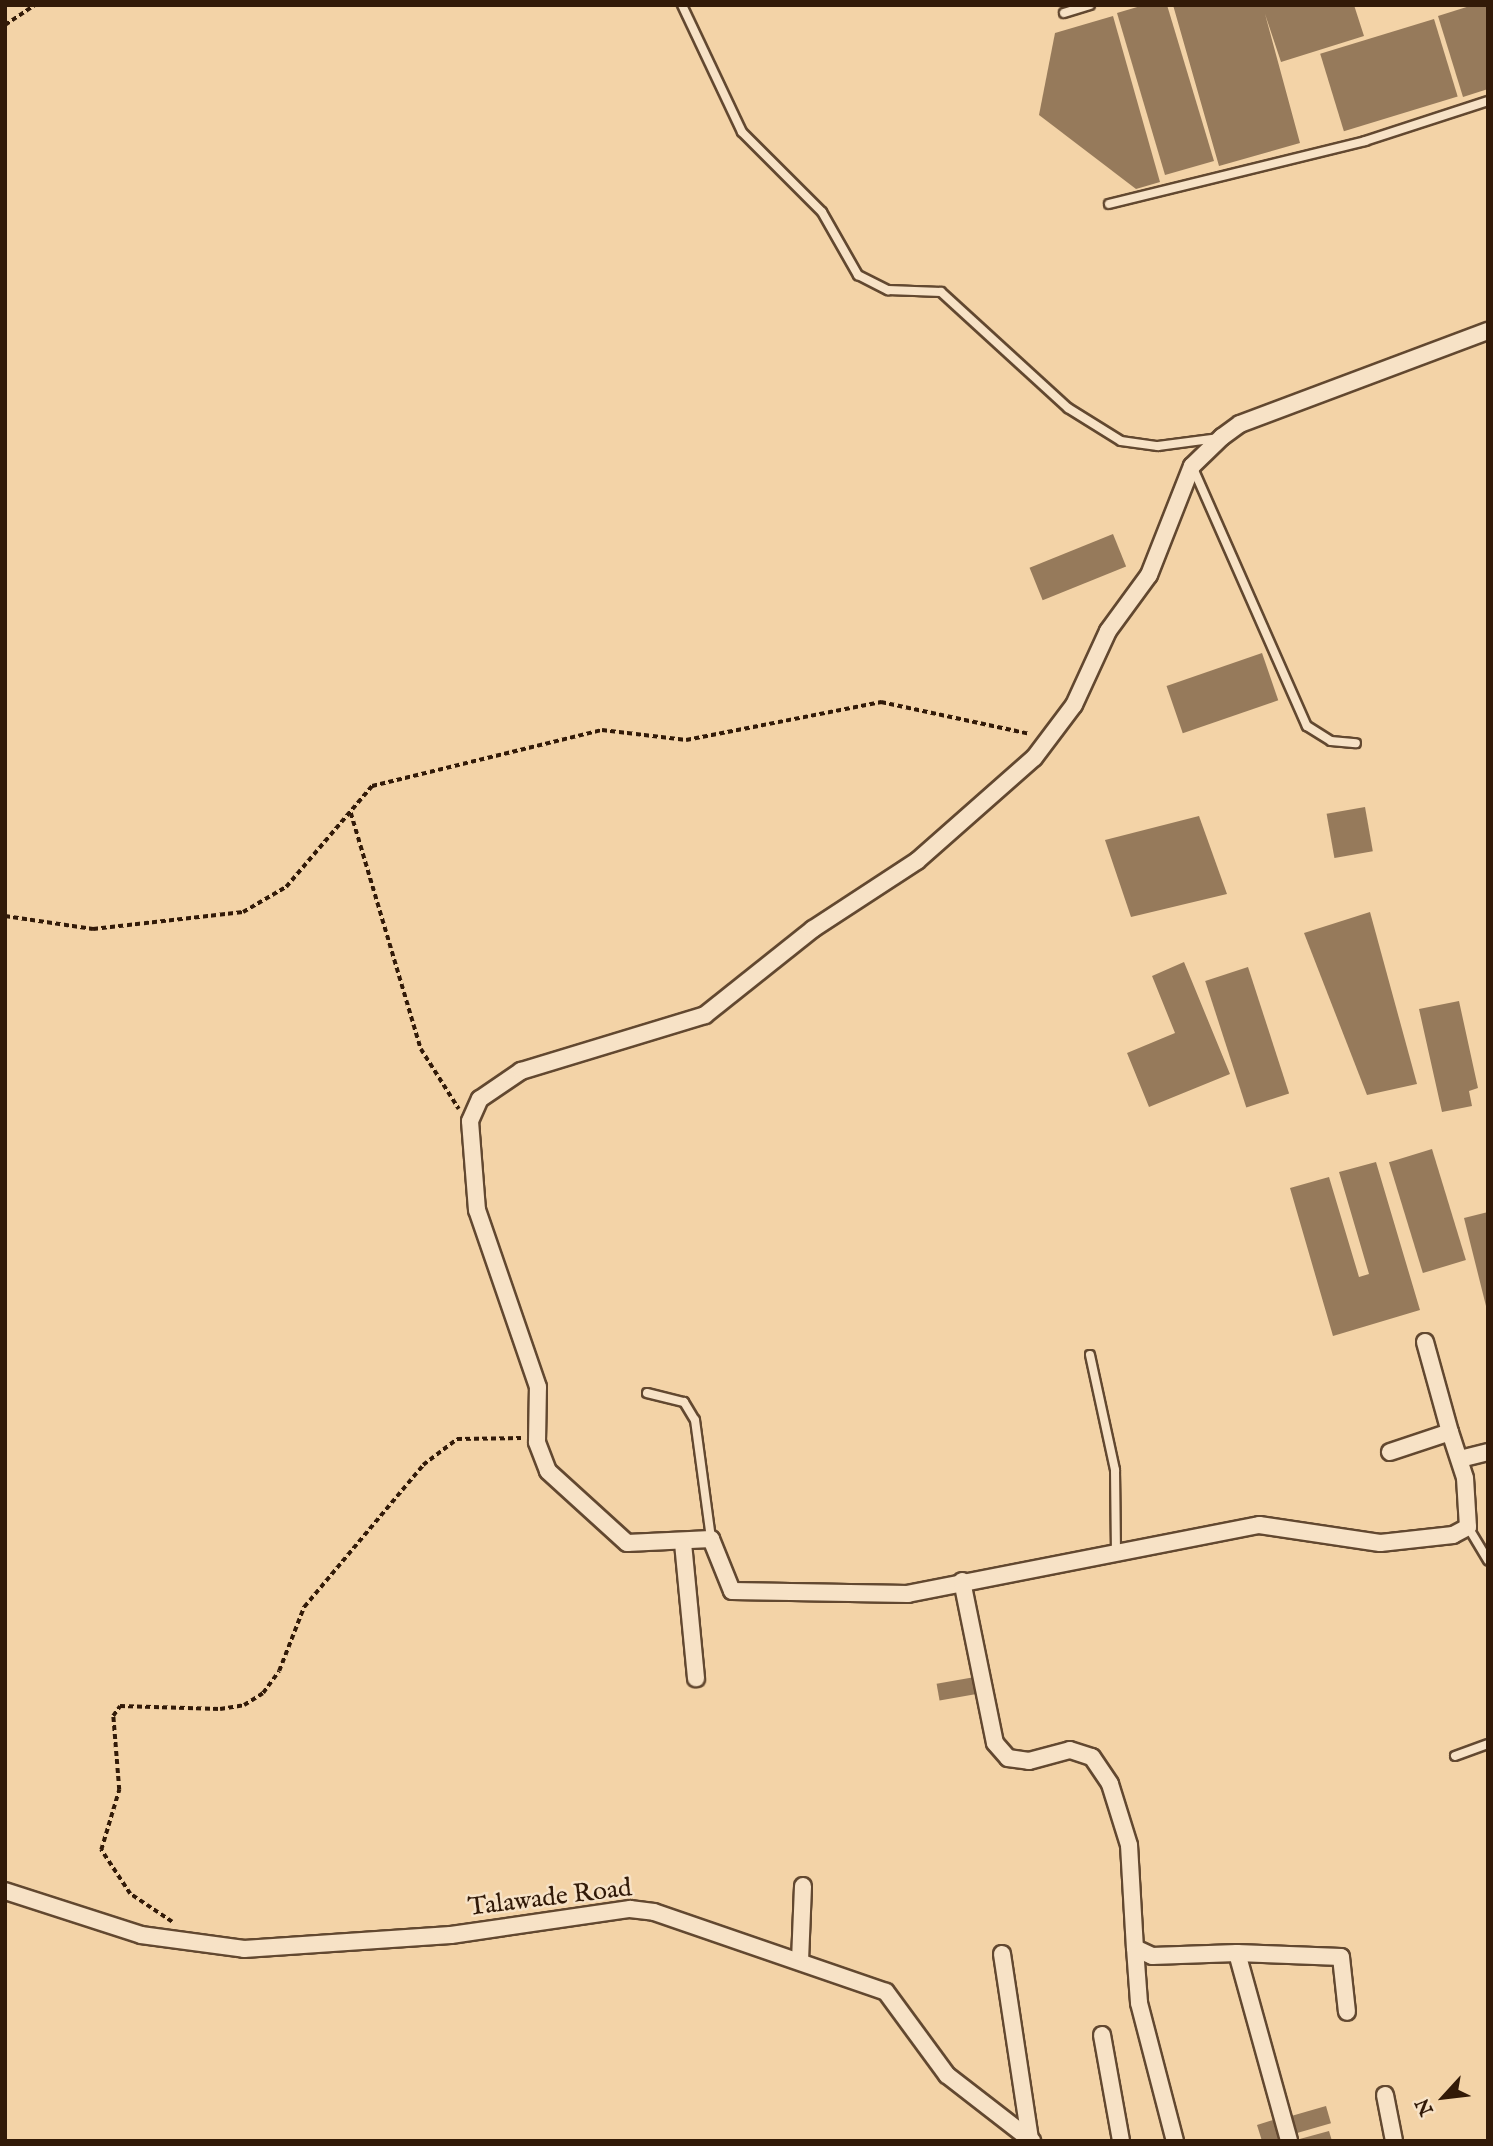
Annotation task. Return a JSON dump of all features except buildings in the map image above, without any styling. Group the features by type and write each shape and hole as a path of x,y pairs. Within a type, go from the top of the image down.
{"street":[{"path":"1426,1342 1460,1459 1468,1527 1452,1535 1380,1542 1259,1525 962,1581 908,1594 750,1596 732,1591 722,1577 711,1539 642,1546 612,1533 594,1508 552,1478 537,1442 538,1387 477,1210 470,1121 481,1099 521,1072 705,1015 813,929 917,861 1034,758 1060,719 1074,705 1108,631 1149,575 1192,466 1222,437 1240,424 1488,331"},
{"path":"1390,1452 1450,1432"},
{"path":"1460,1459 1488,1452"},
{"path":"683,1543 696,1678"},
{"path":"962,1581 995,1744 1008,1758 1029,1762 1070,1750 1092,1757 1110,1784 1129,1845 1139,2003 1175,2141"},
{"path":"800,1961 803,1886"},
{"name":"Talawade Road","path":"5,1891 196,1947 244,1949 451,1935 630,1909 800,1961 886,1992 947,2075 1031,2140"},
{"path":"1135,1948 1152,1956 1237,1953 1342,1957 1347,2012"},
{"path":"1237,1953 1289,2141"},
{"path":"1002,1954 1031,2140"},
{"path":"1102,2035 1121,2141"},
{"path":"1385,2095 1394,2141"}],"lane":[{"path":"682,5 741,132 822,212 844,255 865,281 888,290 941,292 1068,408 1121,441 1158,446 1222,437"},
{"path":"1064,13 1090,5"},
{"path":"1109,204 1365,141 1488,101"},
{"path":"1192,466 1307,726 1331,741 1356,743"},
{"path":"1090,1355 1115,1469 1116,1553"},
{"path":"647,1393 684,1402 695,1420 711,1539"},
{"path":"1468,1527 1488,1560"},
{"path":"1455,1756 1488,1744"}],"path":[{"path":"5,24 34,5"},
{"path":"5,916 93,929 243,912 286,887 372,786 602,730 686,740 881,702 1026,735 1060,719"},
{"path":"350,811 421,1049 470,1121"},
{"path":"196,1947 130,1894 101,1850 118,1790 113,1716 137,1702 244,1705 279,1671 304,1607 439,1449 481,1435 537,1442"}]}
